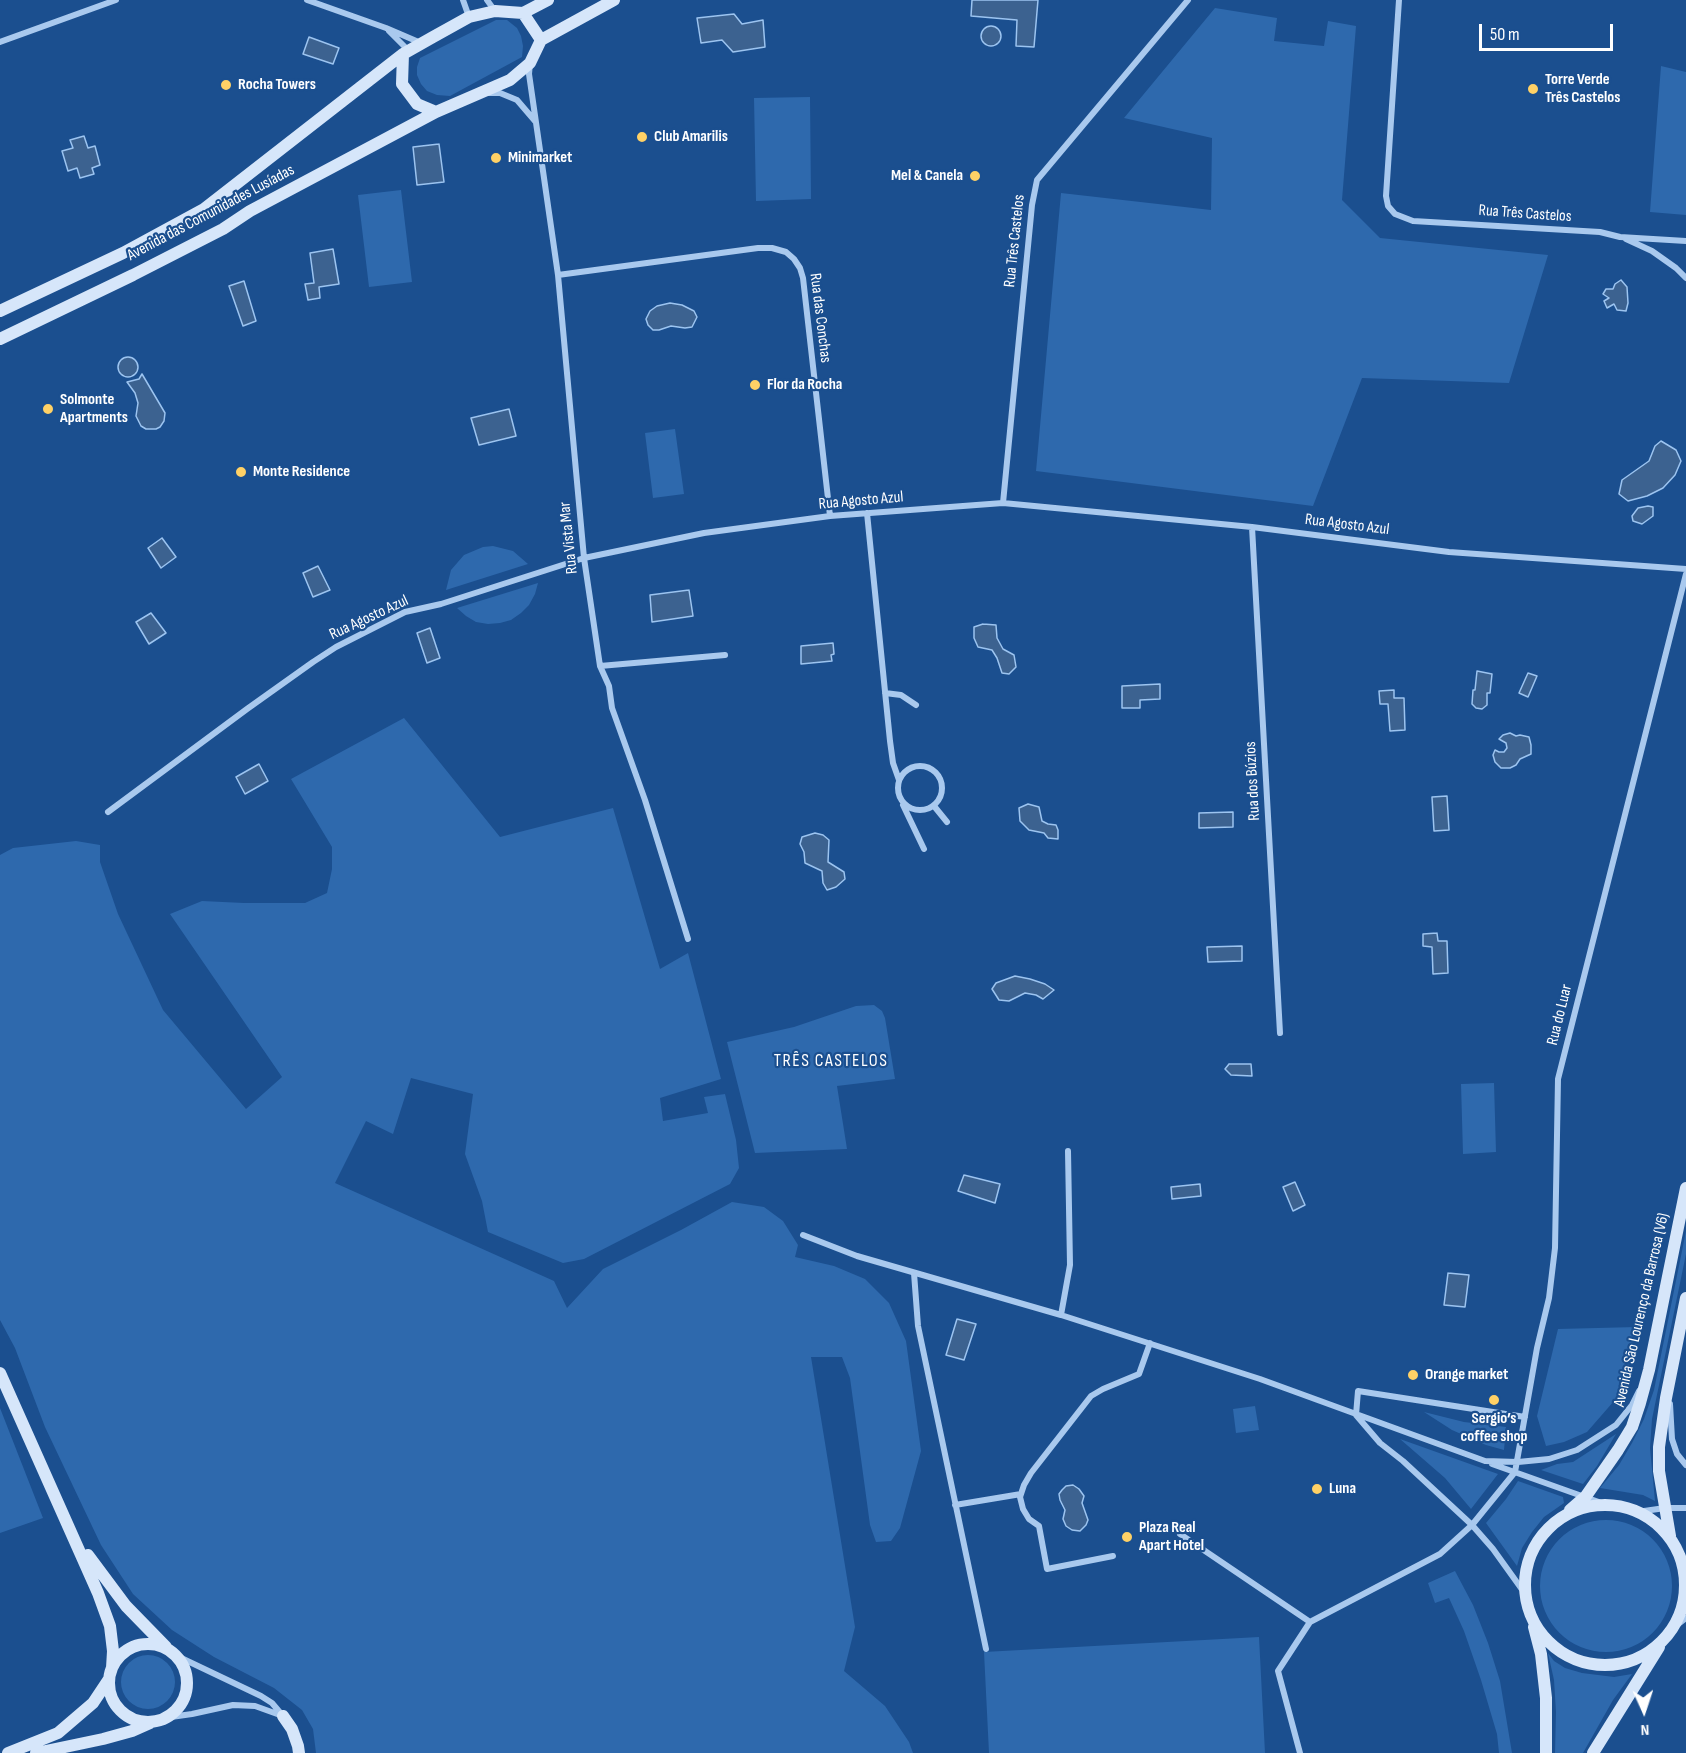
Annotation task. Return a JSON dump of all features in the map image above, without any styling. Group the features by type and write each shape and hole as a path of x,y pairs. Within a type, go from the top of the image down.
{"main road":[{"path":"548,0 523,13 541,40 615,0"},
{"name":"Avenida das Comunidades Lusíadas","path":"0,311 123,253 204,209 406,53 469,18 495,10 523,13"},
{"name":"Avenida das Comunidades Lusíadas","path":"0,339 223,229 250,211 436,112 510,80 530,63 541,40"},
{"path":"406,53 402,84 417,104 436,112"},
{"name":"Avenida São Lourenço da Barrosa (V6)","path":"1546,1753 1544,1676 1541,1654 1528,1608 1525,1581 1538,1541 1586,1496 1632,1427 1649,1370 1686,1188"},
{"name":"Avenida São Lourenço da Barrosa (V6)","path":"1670,1538 1659,1471 1659,1447 1668,1385 1686,1298"},
{"path":"0,1373 73,1535 110,1626 112,1651 110,1689 114,1701 132,1718 140,1721 159,1720"},
{"name":"Avenida São Lourenço da Barrosa (V6)","path":"1557,1521 1582,1509 1610,1506 1637,1512 1660,1527 1670,1538 1682,1562 1686,1590 1684,1604 1672,1629 1593,1753"},
{"path":"36,1753 103,1739 159,1720 176,1711 187,1690 186,1671 174,1653 126,1606 73,1535"},
{"name":"Avenida São Lourenço da Barrosa (V6)","path":"1528,1608 1534,1622 1550,1644 1568,1656 1587,1663 1608,1665 1629,1662 1641,1657 1664,1640"},
{"path":"8,1753 58,1733 93,1703 122,1653 130,1648 151,1644 163,1646 174,1653"},
{"path":"283,1716 292,1729 299,1753"}],"street":[{"path":"0,42 116,0"},
{"path":"307,0 386,28 422,44"},
{"path":"463,0 469,18"},
{"path":"487,0 495,10"},
{"name":"Rua Três Castelos","path":"1003,503 1032,205 1037,180 1188,0"},
{"name":"Rua Três Castelos","path":"1399,0 1386,196 1388,206 1395,214 1413,221 1600,232 1620,237 1652,251 1686,278"},
{"path":"386,28 406,53"},
{"name":"Rua Vista Mar","path":"530,63 529,74 535,122 558,275 584,558 600,666 609,686 612,708 645,800 688,939"},
{"path":"480,94 500,93 516,100 535,122"},
{"name":"Rua Três Castelos","path":"1620,237 1686,241"},
{"name":"Rua das Conchas","path":"558,275 758,248 786,252 794,259 803,279 830,516"},
{"name":"Rua Agosto Azul","path":"108,812 247,709 336,647 405,612 441,604 584,558 704,533 830,516 1003,503 1252,527 1449,552 1686,569"},
{"path":"867,513 893,763 899,780"},
{"name":"Rua dos Búzios","path":"1252,527 1280,1033"},
{"name":"Rua do Luar","path":"1515,1472 1537,1348 1549,1298 1555,1248 1558,1079 1686,574"},
{"path":"600,666 725,655"},
{"path":"885,693 900,695 916,705"},
{"path":"900,799 905,805 919,811 934,806 941,795 942,787 938,774 933,769 919,765 905,771 899,780 897,792 900,799 924,849"},
{"path":"934,806 947,822"},
{"path":"1061,1315 1070,1265 1068,1150"},
{"path":"804,1235 857,1256 1061,1315 1309,1396 1610,1506"},
{"path":"914,1273 918,1326 986,1649"},
{"path":"1113,1556 1047,1569 1039,1526 1029,1519 1023,1509 1021,1494 1031,1473 1091,1396 1138,1374 1150,1343"},
{"path":"1485,1461 1518,1462 1549,1459 1577,1450 1616,1425 1632,1405 1649,1370"},
{"path":"1668,1385 1672,1439 1677,1454 1686,1465"},
{"path":"1525,1417 1358,1391 1356,1415 1380,1443 1472,1526 1493,1549 1526,1595"},
{"path":"1300,1753 1278,1671 1310,1622 1440,1554 1472,1526 1515,1472"},
{"path":"955,1505 1021,1494"},
{"path":"1637,1512 1686,1508"},
{"path":"1180,1534 1310,1622"},
{"path":"1672,1629 1686,1617"},
{"path":"174,1653 261,1695 272,1703 283,1716"},
{"path":"159,1720 233,1705 255,1706 283,1716"}],"shaded area":[{"path":"972,0 1038,0 1034,47 1016,46 1017,20 971,16"},
{"path":"1215,8 1277,18 1274,41 1324,46 1328,21 1356,26 1342,200 1380,238 1548,255 1509,383 1362,378 1313,506 1036,471 1061,193 1211,210 1212,138 1124,118"},
{"path":"734,14 742,24 763,20 765,47 733,52 722,40 701,43 697,18"},
{"path":"496,20 507,20 517,28 523,46 522,57 450,96 427,91 417,75 420,58"},
{"path":"991,26 998,29 1001,36 998,43 991,46 984,43 981,36 984,29"},
{"path":"309,37 339,48 333,64 303,54"},
{"path":"1661,66 1686,72 1686,215 1650,212"},
{"path":"810,97 811,199 756,201 754,98"},
{"path":"84,136 88,148 95,146 100,165 92,168 94,174 80,178 77,168 68,171 62,151 73,148 70,140"},
{"path":"439,144 444,182 417,185 413,147"},
{"path":"401,190 412,282 369,287 358,195"},
{"path":"333,249 339,284 319,287 320,298 308,300 305,284 314,283 310,253"},
{"path":"1621,280 1627,287 1626,311 1617,310 1614,304 1607,308 1604,301 1609,298 1603,294 1606,289 1613,289 1615,284"},
{"path":"244,281 256,321 243,326 229,286"},
{"path":"670,303 682,305 694,311 697,317 692,327 671,326 653,330 648,325 646,319 650,311 657,306"},
{"path":"128,357 135,360 138,367 135,374 128,377 121,374 118,367 121,360"},
{"path":"142,374 165,413 164,421 156,429 146,429 141,426 136,416 138,403 135,393 127,382 139,379"},
{"path":"509,409 516,436 479,445 471,418"},
{"path":"675,429 684,494 653,498 645,433"},
{"path":"1661,441 1676,450 1681,461 1675,475 1663,488 1647,496 1628,501 1619,494 1622,480 1649,461 1655,446"},
{"path":"1653,507 1653,516 1642,524 1633,521 1632,516 1638,508"},
{"path":"162,538 176,557 161,568 148,548"},
{"path":"493,546 513,551 528,564 446,590 451,570 464,555 483,547"},
{"path":"318,566 330,590 313,597 303,573"},
{"path":"538,583 529,605 511,620 488,624 476,622 457,608"},
{"path":"689,590 693,616 652,622 650,595"},
{"path":"151,613 166,633 149,644 136,622"},
{"path":"983,624 996,625 997,638 1003,649 1014,655 1016,667 1009,674 1002,673 992,650 978,647 974,638 974,627"},
{"path":"430,628 440,658 427,663 417,633"},
{"path":"833,643 832,661 801,664 801,646"},
{"path":"1477,671 1492,674 1490,693 1487,693 1487,705 1482,709 1472,704"},
{"path":"1528,673 1537,676 1528,697 1519,693"},
{"path":"1160,684 1160,699 1140,700 1140,708 1122,708 1122,686"},
{"path":"1394,690 1394,698 1404,698 1405,730 1390,731 1388,704 1380,704 1379,691"},
{"path":"404,718 500,837 613,808 660,969 688,953 721,1079 660,1098 663,1121 708,1113 704,1097 725,1094 736,1140 739,1168 730,1184 584,1259 563,1263 488,1232 482,1201 465,1154 473,1094 411,1078 393,1134 366,1121 335,1183 554,1281 567,1308 603,1269 732,1202 764,1207 783,1221 798,1245 795,1257 834,1266 865,1279 889,1303 906,1341 921,1451 900,1528 891,1541 876,1542 870,1525 850,1378 842,1357 811,1357 855,1627 844,1671 885,1706 909,1742 913,1753 316,1753 313,1729 302,1710 274,1688 214,1657 172,1630 133,1594 101,1545 45,1427 15,1348 0,1320 0,855 13,848 76,841 100,845 100,862 118,914 163,1010 246,1109 282,1077 170,914 202,901 305,903 327,893 332,869 332,847 291,779"},
{"path":"1510,733 1529,737 1531,754 1520,759 1510,768 1501,768 1495,762 1493,755 1495,750 1504,752 1507,748 1506,743 1499,739"},
{"path":"259,764 268,781 245,794 236,777"},
{"path":"1447,796 1449,830 1434,831 1432,797"},
{"path":"1028,804 1039,807 1042,821 1056,825 1058,839 1048,838 1044,833 1029,830 1020,821 1019,808"},
{"path":"1233,812 1233,827 1199,828 1199,813"},
{"path":"815,833 829,840 828,862 844,872 845,879 836,887 827,890 823,883 822,871 805,863 804,852 800,844 802,837"},
{"path":"1437,933 1438,941 1447,941 1448,973 1433,974 1432,947 1423,946 1423,934"},
{"path":"1242,946 1242,961 1208,962 1207,947"},
{"path":"1015,976 1045,984 1054,990 1043,999 1025,993 1009,1001 999,1000 992,989 996,983"},
{"path":"874,1005 882,1011 885,1018 895,1079 837,1086 847,1149 755,1153 727,1042 794,1027 856,1006"},
{"path":"1229,1064 1251,1064 1252,1076 1231,1075 1225,1069"},
{"path":"1494,1083 1496,1152 1463,1154 1461,1084"},
{"path":"964,1175 1000,1184 995,1203 958,1191"},
{"path":"1295,1182 1305,1205 1293,1211 1283,1187"},
{"path":"1200,1184 1201,1196 1172,1199 1171,1187"},
{"path":"1686,1231 1686,1254 1652,1419 1650,1448 1655,1501 1643,1495 1600,1488 1619,1465 1632,1443 1644,1419 1654,1390"},
{"path":"1448,1273 1469,1275 1465,1307 1444,1305"},
{"path":"957,1319 976,1324 964,1360 946,1355"},
{"path":"1637,1327 1627,1380 1621,1393 1587,1432 1564,1442 1546,1446 1537,1416 1558,1329"},
{"path":"1255,1406 1259,1430 1236,1433 1233,1409"},
{"path":"0,1408 43,1518 0,1533"},
{"path":"1424,1412 1464,1422 1506,1427 1504,1450 1452,1430"},
{"path":"1616,1434 1583,1484 1541,1470 1557,1464 1573,1462"},
{"path":"1400,1439 1498,1474 1471,1509 1445,1478"},
{"path":"1518,1481 1563,1497 1564,1503 1544,1517 1532,1532 1522,1548 1517,1566 1486,1523"},
{"path":"1073,1485 1084,1496 1082,1503 1088,1520 1080,1531 1066,1526 1063,1519 1065,1510 1059,1494 1066,1486"},
{"path":"1606,1520 1631,1525 1653,1539 1667,1561 1672,1586 1667,1611 1653,1633 1631,1647 1606,1652 1581,1647 1559,1633 1545,1611 1540,1586 1545,1561 1559,1539 1581,1525"},
{"path":"1455,1571 1473,1605 1500,1681 1512,1753 1499,1753 1497,1734 1481,1680 1464,1631 1449,1598 1435,1603 1428,1583"},
{"path":"1259,1637 1265,1753 989,1753 984,1652"},
{"path":"1548,1653 1554,1661 1565,1668 1582,1673 1614,1677 1632,1674 1613,1700 1583,1753 1555,1753 1554,1680"},
{"path":"148,1655 158,1657 167,1663 173,1672 175,1682 173,1692 167,1701 158,1707 148,1709 138,1707 129,1701 123,1692 121,1682 123,1672 129,1663 138,1657"}],"place":[{"name":"Rocha Towers","path":"226,85"},
{"name":"Torre Verde Três Castelos","path":"1533,89"},
{"name":"Club Amarilis","path":"642,137"},
{"name":"Minimarket","path":"496,158"},
{"name":"Mel & Canela","path":"975,176"},
{"name":"Flor da Rocha","path":"755,385"},
{"name":"Solmonte Apartments","path":"48,409"},
{"name":"Monte Residence","path":"241,472"},
{"name":"Orange market","path":"1413,1375"},
{"name":"Sergio’s coffee shop","path":"1494,1400"},
{"name":"Luna","path":"1317,1489"},
{"name":"Plaza Real Apart Hotel","path":"1127,1537"}],"district":[{"name":"TRÊS CASTELOS","path":"831,1061"}]}
